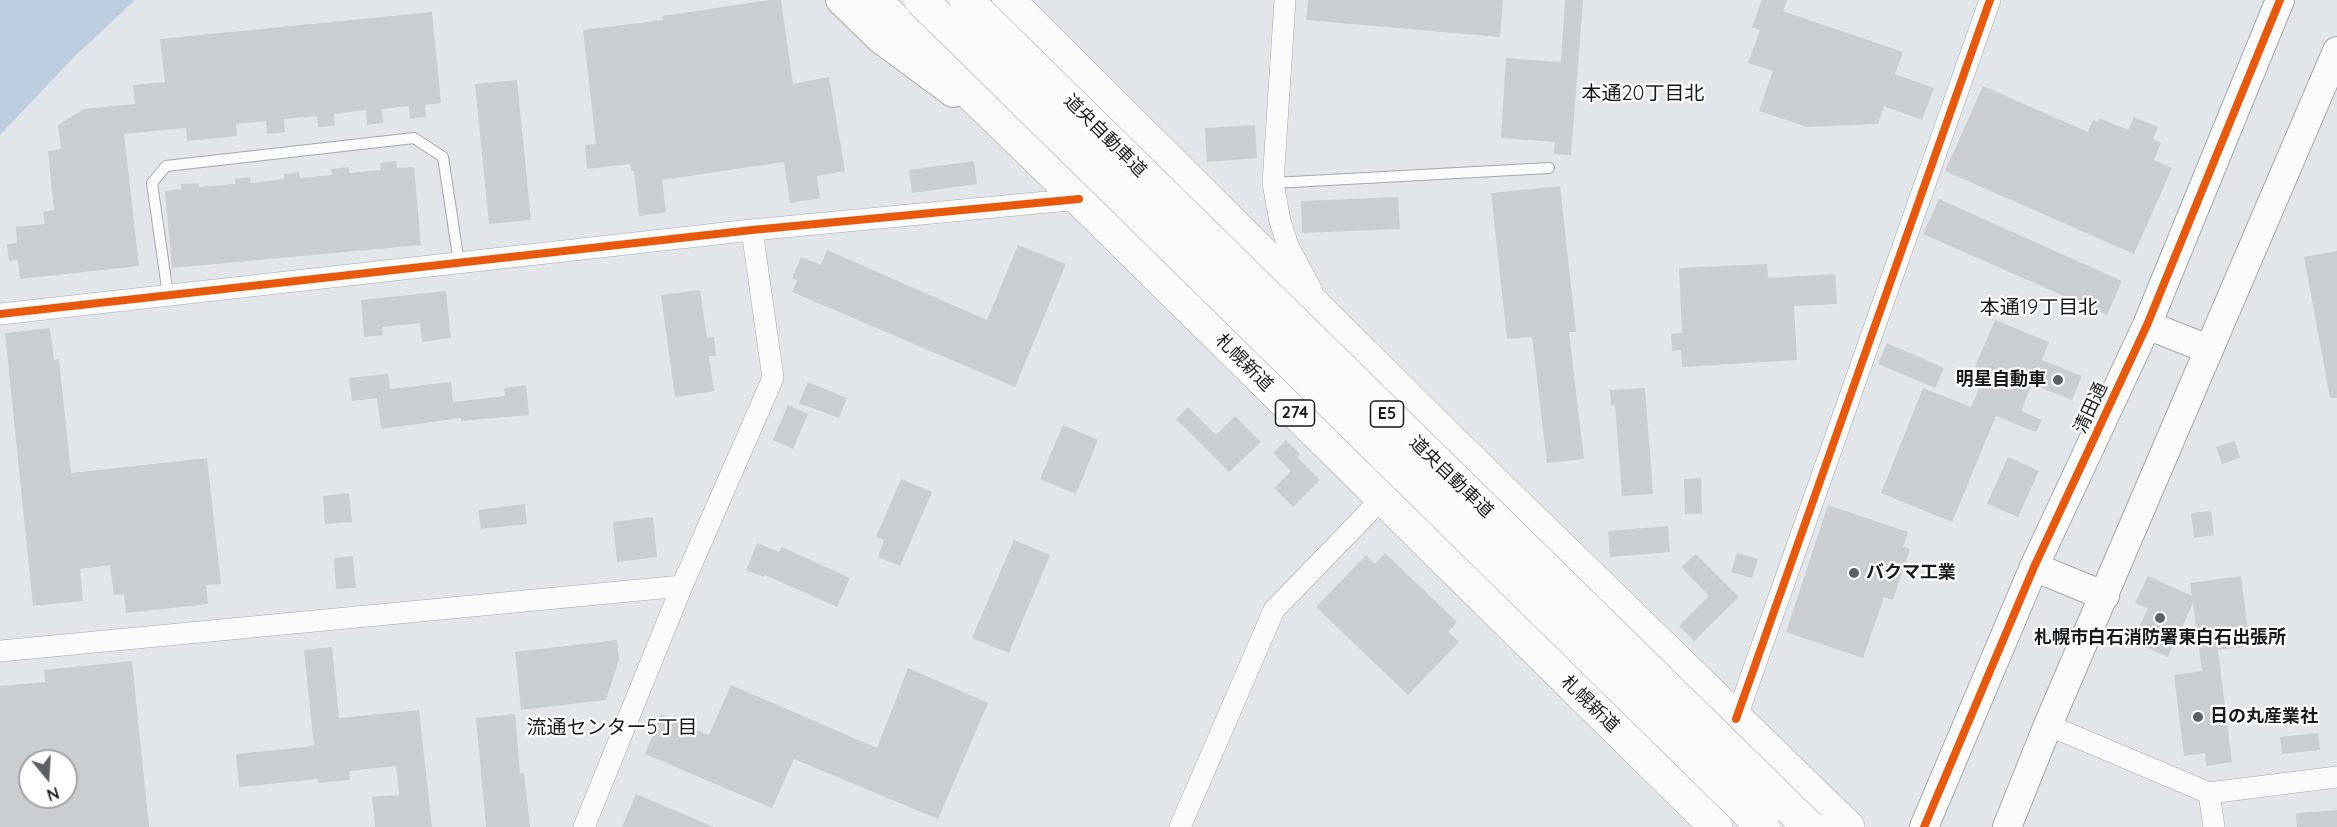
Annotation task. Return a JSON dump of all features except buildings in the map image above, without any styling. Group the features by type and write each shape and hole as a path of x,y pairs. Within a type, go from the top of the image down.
{"highway":[{"name":"札幌新道","path":"874,0 1716,827"},
{"name":"道央自動車道","path":"921,0 1763,827"},
{"name":"道央自動車道","path":"966,0 1809,827"},
{"path":"1008,0 1444,435 1848,827"}],"street":[{"path":"840,0 880,39 1027,149"},
{"path":"1285,0 1273,183 1280,221 1288,246 1323,313"},
{"path":"1736,719 1990,0"},
{"name":"清田通","path":"1924,827 2034,567 2147,325 2280,0"},
{"path":"2007,827 2048,725 2337,51"},
{"path":"0,314 752,230 1079,199"},
{"path":"584,827 682,586 773,378 752,230"},
{"path":"2147,325 2208,350"},
{"path":"1180,827 1274,610 1444,435"},
{"path":"2034,567 2105,596"},
{"path":"0,651 682,586"},
{"path":"2048,725 2209,793 2337,777"},
{"path":"2209,793 2214,827"}],"lane":[{"path":"168,296 152,183 166,166 414,138 443,157 459,263"},
{"path":"1273,183 1549,168"}],"shaded area":[{"path":"0,0 135,0 72,59 0,135"}],"cycle path":[{"path":"1736,719 1990,0"},
{"path":"1924,827 2034,567 2147,325 2280,0"},
{"path":"0,314 752,230 1079,199"}],"place":[{"name":"明星自動車","path":"2058,380"},
{"name":"バクマ工業","path":"1854,573"},
{"name":"札幌市白石消防署東白石出張所","path":"2160,618"},
{"name":"日の丸産業社","path":"2198,717"}],"district":[{"name":"本通20丁目北","path":"1643,94"},
{"name":"本通19丁目北","path":"2039,308"},
{"name":"流通センター5丁目","path":"612,728"}]}
